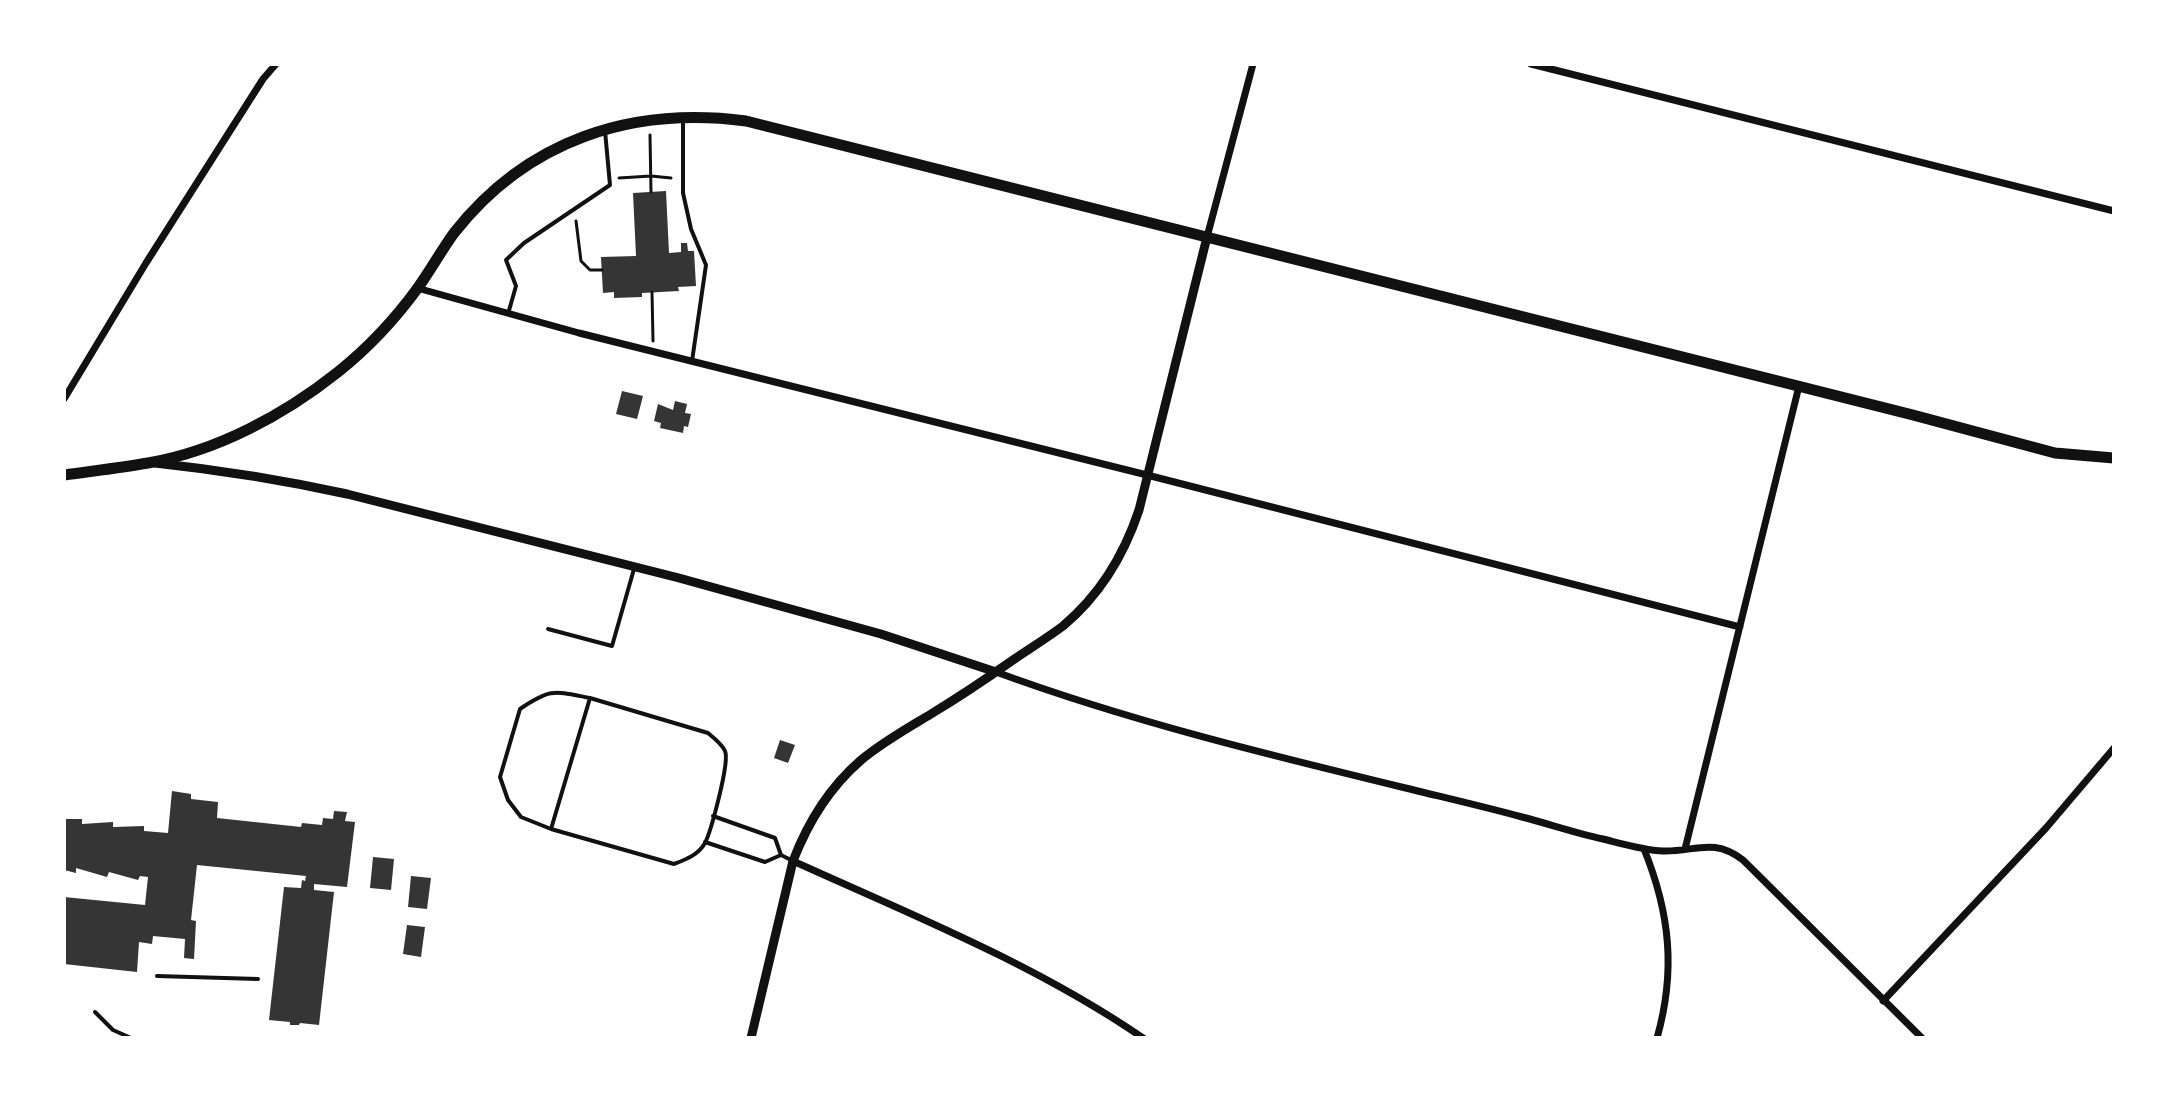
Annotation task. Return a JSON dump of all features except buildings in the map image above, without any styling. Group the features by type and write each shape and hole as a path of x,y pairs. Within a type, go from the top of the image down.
{"main road":[{"path":"64,475 151,463 196,450 237,435 305,397 371,342 417,288 454,234 503,183 562,146 605,129 649,119 683,116 746,121 2055,453 2114,458"}],"street":[{"path":"64,399 146,263 263,79 276,64"},
{"path":"751,1038 793,861 817,811 835,786 862,759 1062,626 1105,582 1118,561 1131,534 1253,64"},
{"path":"1531,64 2114,211"},
{"path":"417,288 650,351 1740,627"},
{"path":"1685,849 1799,386"},
{"path":"151,463 221,470 292,482 635,567 881,634 1061,696 1169,728 1644,849 1664,851 1714,846 1736,855 1922,1038"},
{"path":"1883,1001 2046,828 2114,748"},
{"path":"1644,849 1664,909 1669,947 1664,1011 1657,1038"},
{"path":"793,861 1024,967 1064,988 1143,1038"}],"lane":[{"path":"683,116 683,193 691,229 706,265 692,361"},
{"path":"508,314 516,286 506,260 524,243 610,185 605,129"},
{"path":"548,629 612,646 635,567"},
{"path":"556,691 708,733 726,752 727,766 713,816 705,842 691,858 674,864 551,829 521,817 508,800 500,777 520,709 539,696 556,691"},
{"path":"551,829 590,698"},
{"path":"713,816 775,838 781,855 793,861"},
{"path":"705,842 765,862 781,855"},
{"path":"157,976 258,979"},
{"path":"95,1012 113,1030 131,1038"}],"path":[{"path":"649,119 651,192"},
{"path":"610,179 651,176 683,179"},
{"path":"575,209 581,261 590,270 602,270"},
{"path":"650,351 653,337 652,292"}]}
